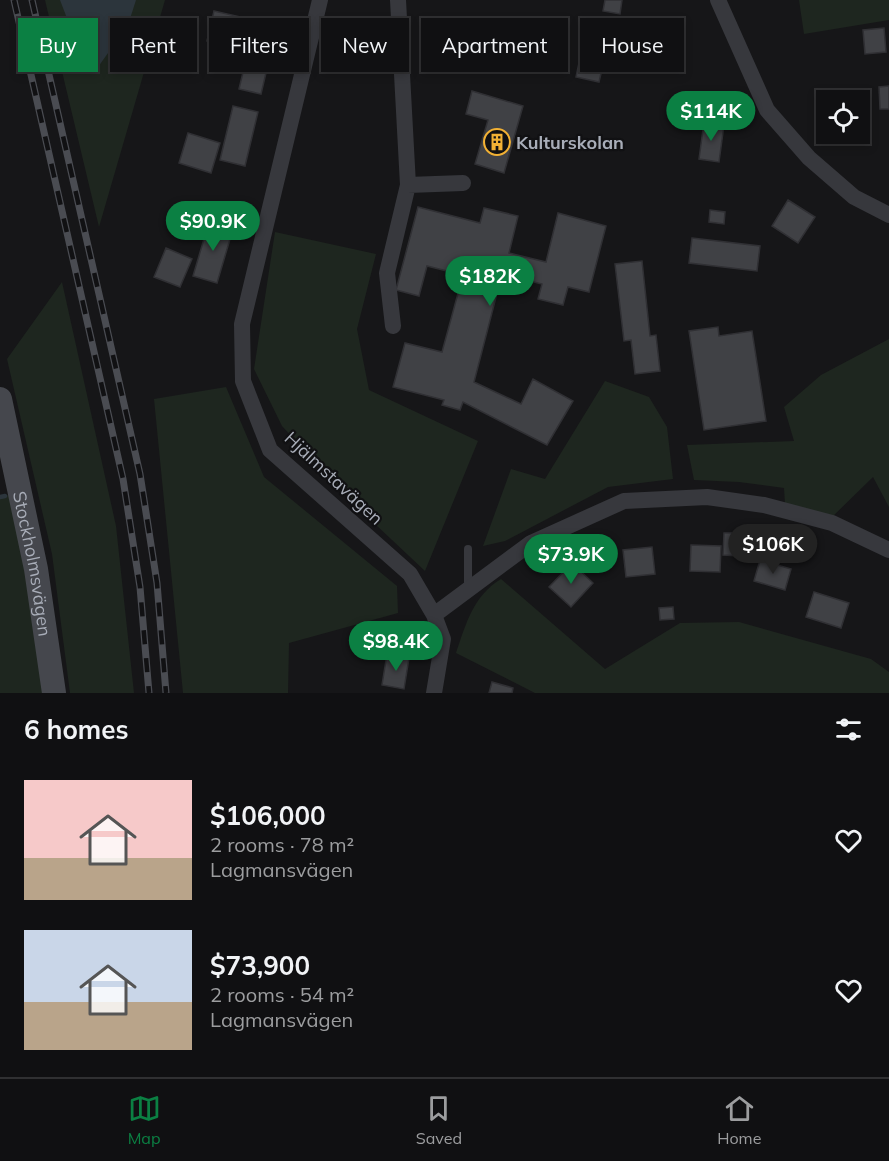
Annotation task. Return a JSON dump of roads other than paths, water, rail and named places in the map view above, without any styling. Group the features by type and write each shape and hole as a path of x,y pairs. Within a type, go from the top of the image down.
{"main road":[{"name":"Stockholmsvägen","path":"0,399 36,569 54,693"}],"street":[{"name":"Hjälmstavägen","path":"321,0 242,324 243,381 270,450 410,574 434,615 443,639 434,693"},
{"path":"393,326 387,273 408,185 398,0"},
{"path":"718,0 767,110 809,158 854,197 889,215"},
{"path":"408,185 463,183"},
{"path":"434,615 531,543 624,501 707,497 764,505 832,523 889,550"}],"lane":[{"path":"468,549 468,591"}],"waterway":[{"path":"0,497 5,496"}],"railway":[{"path":"14,0 123,479 140,587 149,693"},
{"path":"32,0 140,474 157,583 166,693"}],"place":[{"name":"Kulturskolan","path":"497,142"}]}
